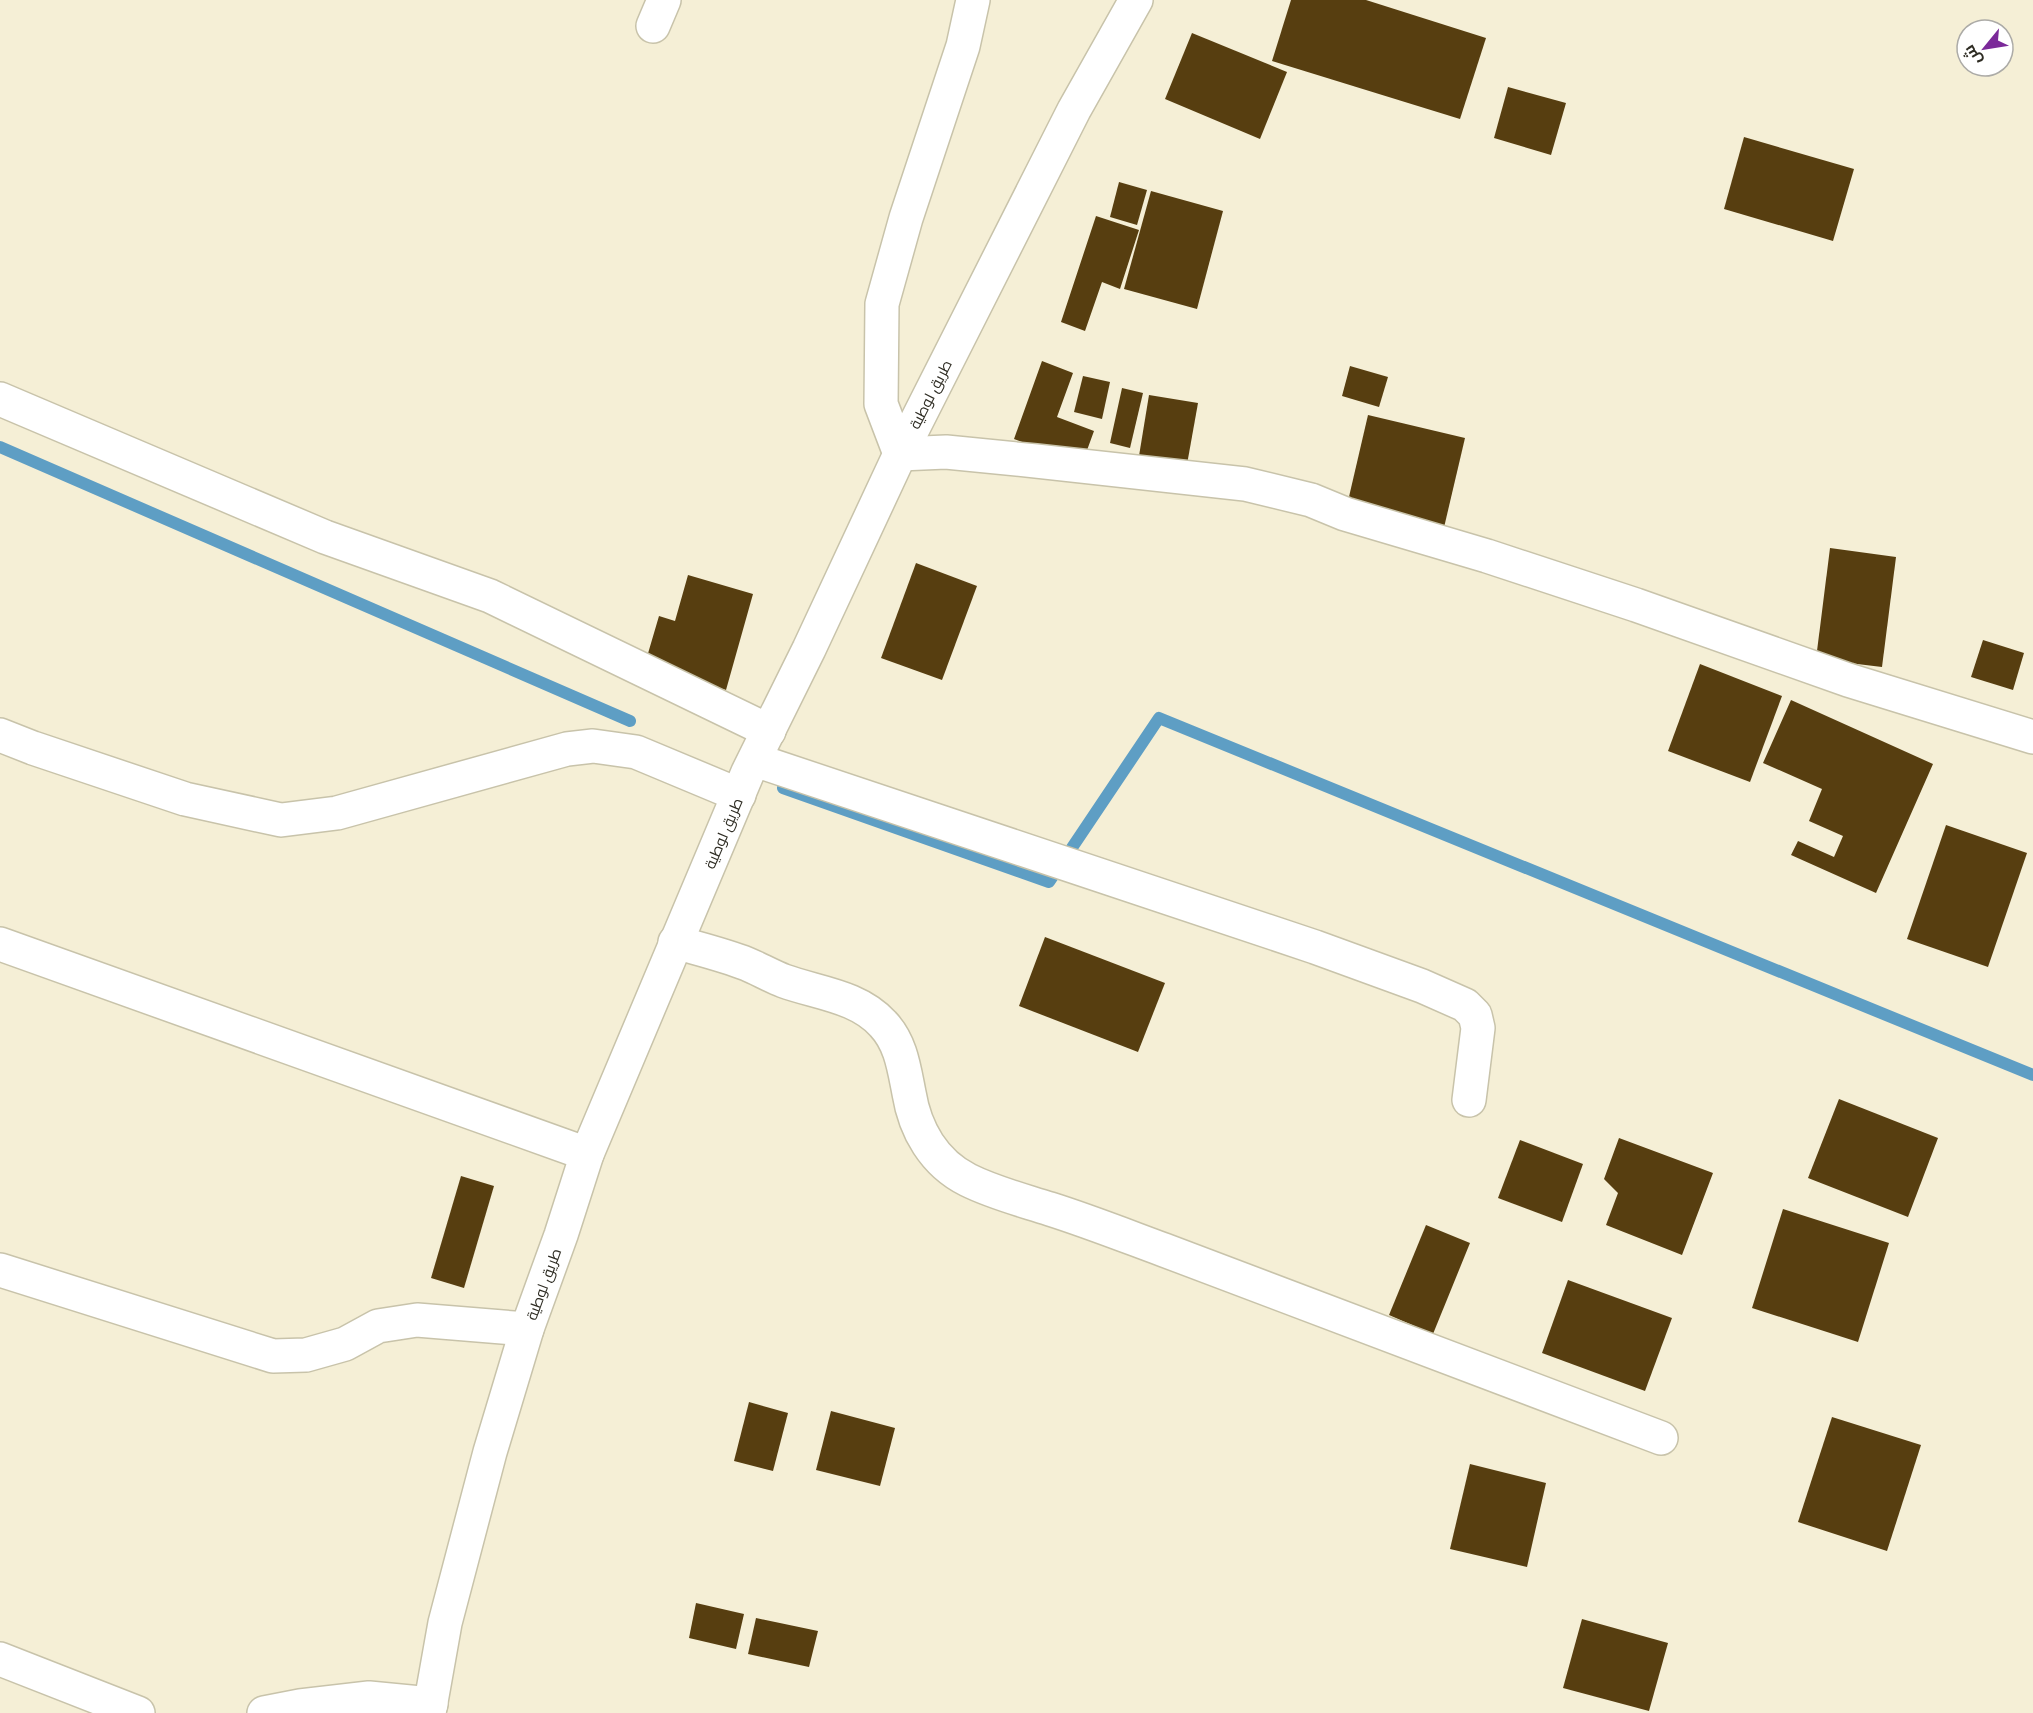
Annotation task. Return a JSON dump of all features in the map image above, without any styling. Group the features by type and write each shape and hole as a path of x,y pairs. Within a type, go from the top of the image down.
{"street":[{"path":"973,0 963,46 909,207 882,304 881,404 900,454 946,452 1245,484 1311,500 1346,514 1486,556 1636,605 1848,681 2033,737"},
{"name":"طريق لوطية","path":"430,1708 445,1623 471,1520 526,1329 561,1235 587,1154 747,772 762,745 900,454 1074,110 1136,0"},
{"path":"0,399 325,537 490,596 762,745 1422,986 1465,1005 1475,1015 1478,1028 1469,1100"},
{"path":"0,735 185,799 281,820 338,813 567,749 593,746 636,752 739,795"},
{"path":"675,942 746,963 784,981 836,996 881,1021 895,1038 917,1123 929,1146 946,1167 968,1180 993,1191 1095,1224 1661,1438"},
{"path":"0,944 587,1154"},
{"path":"0,1270 273,1356 306,1355 345,1344 378,1326 417,1320 526,1329"},
{"path":"0,1659 138,1713"},
{"path":"264,1713 300,1706 369,1698 430,1708"}],"building":[{"path":"1291,0 1366,0 1486,38 1460,119 1272,61"},
{"path":"1192,33 1287,72 1260,139 1165,99"},
{"path":"1508,87 1566,103 1551,155 1494,138"},
{"path":"1744,137 1854,169 1833,241 1724,209"},
{"path":"1119,182 1147,190 1137,225 1110,217"},
{"path":"1151,191 1223,211 1197,309 1124,289"},
{"path":"1096,216 1139,230 1120,289 1102,282 1085,331 1061,322"},
{"path":"1042,361 1073,373 1057,417 1094,431 1082,464 1014,439"},
{"path":"1350,366 1388,377 1379,407 1342,396"},
{"path":"1083,376 1110,382 1102,419 1074,412"},
{"path":"1122,388 1143,393 1130,448 1110,443"},
{"path":"1149,395 1198,403 1186,470 1138,462"},
{"path":"1368,415 1465,438 1442,536 1345,514"},
{"path":"1830,548 1896,557 1882,667 1816,659"},
{"path":"916,563 977,586 942,680 881,658"},
{"path":"688,575 753,594 726,690 644,667 659,616 675,621"},
{"path":"1983,640 2024,653 2013,690 1971,677"},
{"path":"1700,664 1782,696 1750,782 1668,751"},
{"path":"1791,700 1933,764 1876,893 1791,855 1798,841 1834,857 1843,836 1809,821 1822,789 1763,763"},
{"path":"1946,825 2027,853 1988,967 1907,939"},
{"path":"1045,937 1165,983 1138,1052 1019,1006"},
{"path":"1839,1099 1938,1138 1908,1217 1808,1178"},
{"path":"1619,1138 1713,1173 1682,1255 1606,1225 1618,1193 1604,1179"},
{"path":"1520,1140 1583,1164 1562,1222 1498,1198"},
{"path":"461,1176 494,1186 464,1288 431,1278"},
{"path":"1783,1209 1889,1243 1858,1342 1752,1308"},
{"path":"1426,1225 1470,1243 1433,1334 1389,1315"},
{"path":"1568,1280 1672,1318 1645,1391 1542,1353"},
{"path":"749,1402 788,1413 773,1471 734,1461"},
{"path":"831,1411 895,1428 880,1486 816,1470"},
{"path":"1832,1417 1921,1445 1887,1551 1798,1522"},
{"path":"1470,1464 1546,1483 1527,1567 1450,1549"},
{"path":"696,1603 744,1614 736,1649 689,1638"},
{"path":"756,1618 818,1631 809,1667 748,1654"},
{"path":"1582,1619 1668,1643 1649,1711 1563,1688"}],"waterway":[{"path":"0,447 630,721"},
{"path":"783,788 1049,882 1159,718 2033,1075"}]}
